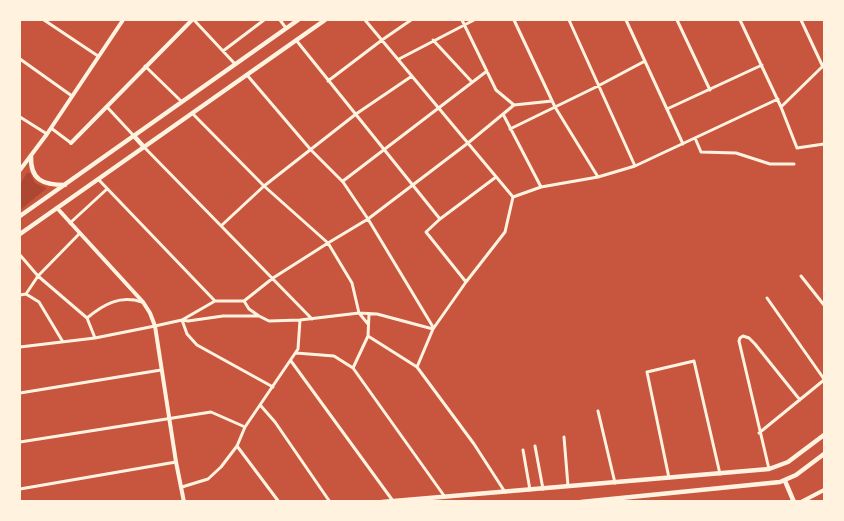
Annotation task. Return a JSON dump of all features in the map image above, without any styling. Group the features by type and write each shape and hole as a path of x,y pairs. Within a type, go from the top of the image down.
{"main road":[{"path":"20,216 298,20"},
{"path":"20,234 325,20"},
{"path":"134,136 144,147"},
{"path":"31,156 32,170 40,180 54,185 65,184"},
{"path":"382,501 769,470 788,462 825,435"},
{"path":"581,501 785,481 825,454"},
{"path":"640,481 641,496"},
{"path":"785,481 794,501"}],"street":[{"path":"44,20 98,56"},
{"path":"20,170 47,134 122,20"},
{"path":"51,128 71,143 193,20 235,64"},
{"path":"223,51 264,20"},
{"path":"280,20 286,28"},
{"path":"365,20 513,197"},
{"path":"328,81 411,20"},
{"path":"462,20 496,90 514,105"},
{"path":"398,59 474,20"},
{"path":"514,20 555,107 598,177"},
{"path":"568,20 635,166"},
{"path":"626,20 683,144"},
{"path":"677,20 710,90"},
{"path":"740,20 778,99 797,148 823,142"},
{"path":"781,107 824,66 801,20"},
{"path":"296,40 440,219"},
{"path":"433,40 472,82"},
{"path":"20,59 72,96"},
{"path":"510,129 645,61"},
{"path":"667,109 762,65"},
{"path":"146,66 182,102"},
{"path":"343,182 487,71"},
{"path":"247,75 311,150 343,182 434,329"},
{"path":"222,225 264,186 356,114 412,76"},
{"path":"513,197 541,188 598,177 635,166 778,99"},
{"path":"20,347 95,338 155,326 182,320 215,301 244,301 273,278 368,219 514,105 552,101"},
{"path":"107,107 134,136"},
{"path":"192,113 264,186 328,243 352,283 359,313 368,324"},
{"path":"503,114 541,188"},
{"path":"20,117 47,134"},
{"path":"695,138 701,152 736,153 770,164 794,164"},
{"path":"144,147 312,319"},
{"path":"466,282 426,232 496,177"},
{"path":"98,179 215,301"},
{"path":"70,223 107,189"},
{"path":"417,367 434,329 466,282 506,232 513,197"},
{"path":"57,208 143,302 150,313 155,326 184,501"},
{"path":"26,294 38,276 80,233"},
{"path":"20,255 38,276 87,318 95,338"},
{"path":"801,276 825,305"},
{"path":"20,295 26,294 39,302 63,342"},
{"path":"87,318 117,300 130,298 143,302"},
{"path":"759,433 825,380 767,298"},
{"path":"244,301 249,309 269,321 312,319 359,313 377,314 434,329"},
{"path":"353,368 368,336 369,314"},
{"path":"182,320 259,316"},
{"path":"182,320 187,334 197,345 273,387"},
{"path":"182,487 208,479 237,446 245,427 298,349 300,320"},
{"path":"368,336 417,367 474,444 505,492"},
{"path":"769,470 739,342 742,336 749,338 762,351 800,400"},
{"path":"296,353 334,356 353,368 446,497"},
{"path":"291,361 393,501"},
{"path":"669,478 647,372 694,361 720,474"},
{"path":"20,393 161,370"},
{"path":"261,405 330,501"},
{"path":"598,411 615,483"},
{"path":"20,442 211,412 245,427"},
{"path":"564,436 568,486"},
{"path":"237,446 279,501"},
{"path":"535,446 543,489"},
{"path":"522,450 530,490"},
{"path":"20,489 176,462"},
{"path":"801,501 825,490"},
{"path":"656,495 660,501"}],"shaded area":[{"path":"27,173 30,173 35,183 46,189 20,210 20,184"}]}
